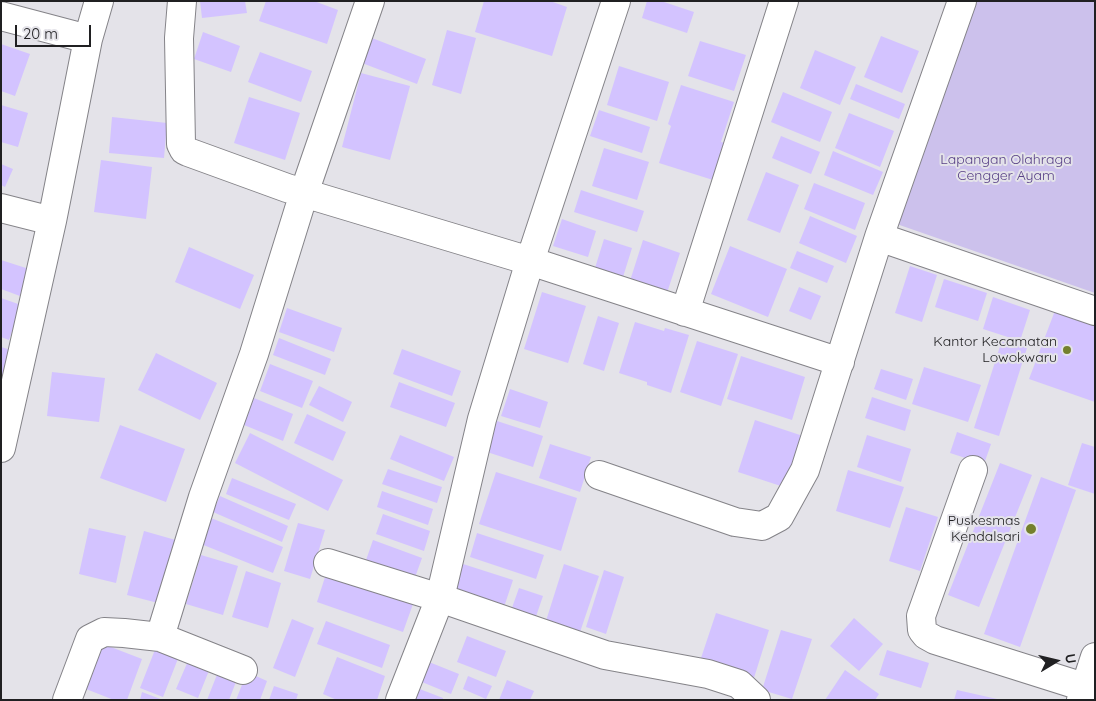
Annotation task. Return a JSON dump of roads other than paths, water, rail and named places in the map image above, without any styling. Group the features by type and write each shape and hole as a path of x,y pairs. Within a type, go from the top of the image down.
{"street":[{"path":"1,448 52,221 88,39 99,1"},
{"path":"182,1 179,38 181,144 184,150 304,194 530,261 840,362"},
{"path":"160,637 203,496 254,354 304,194 370,1"},
{"path":"400,700 440,598 482,419 530,261 616,1"},
{"path":"685,312 784,1"},
{"path":"599,475 735,522 762,526 780,517 805,470 879,237 962,1"},
{"path":"1,16 88,39"},
{"path":"1,208 52,221"},
{"path":"879,237 1095,311"},
{"path":"973,470 921,616 922,630 935,640 1082,694 1095,656"},
{"path":"328,563 440,598 605,655 708,674 739,684 756,700"},
{"path":"67,700 90,639 96,635 114,632 160,637 243,670"}],"place":[{"name":"Kantor Kecamatan Lowokwaru","path":"1067,350"},
{"name":"Puskesmas Kendalsari","path":"1031,529"}],"park label":[{"name":"Lapangan Olahraga Cengger Ayam","path":"1006,168"}]}
